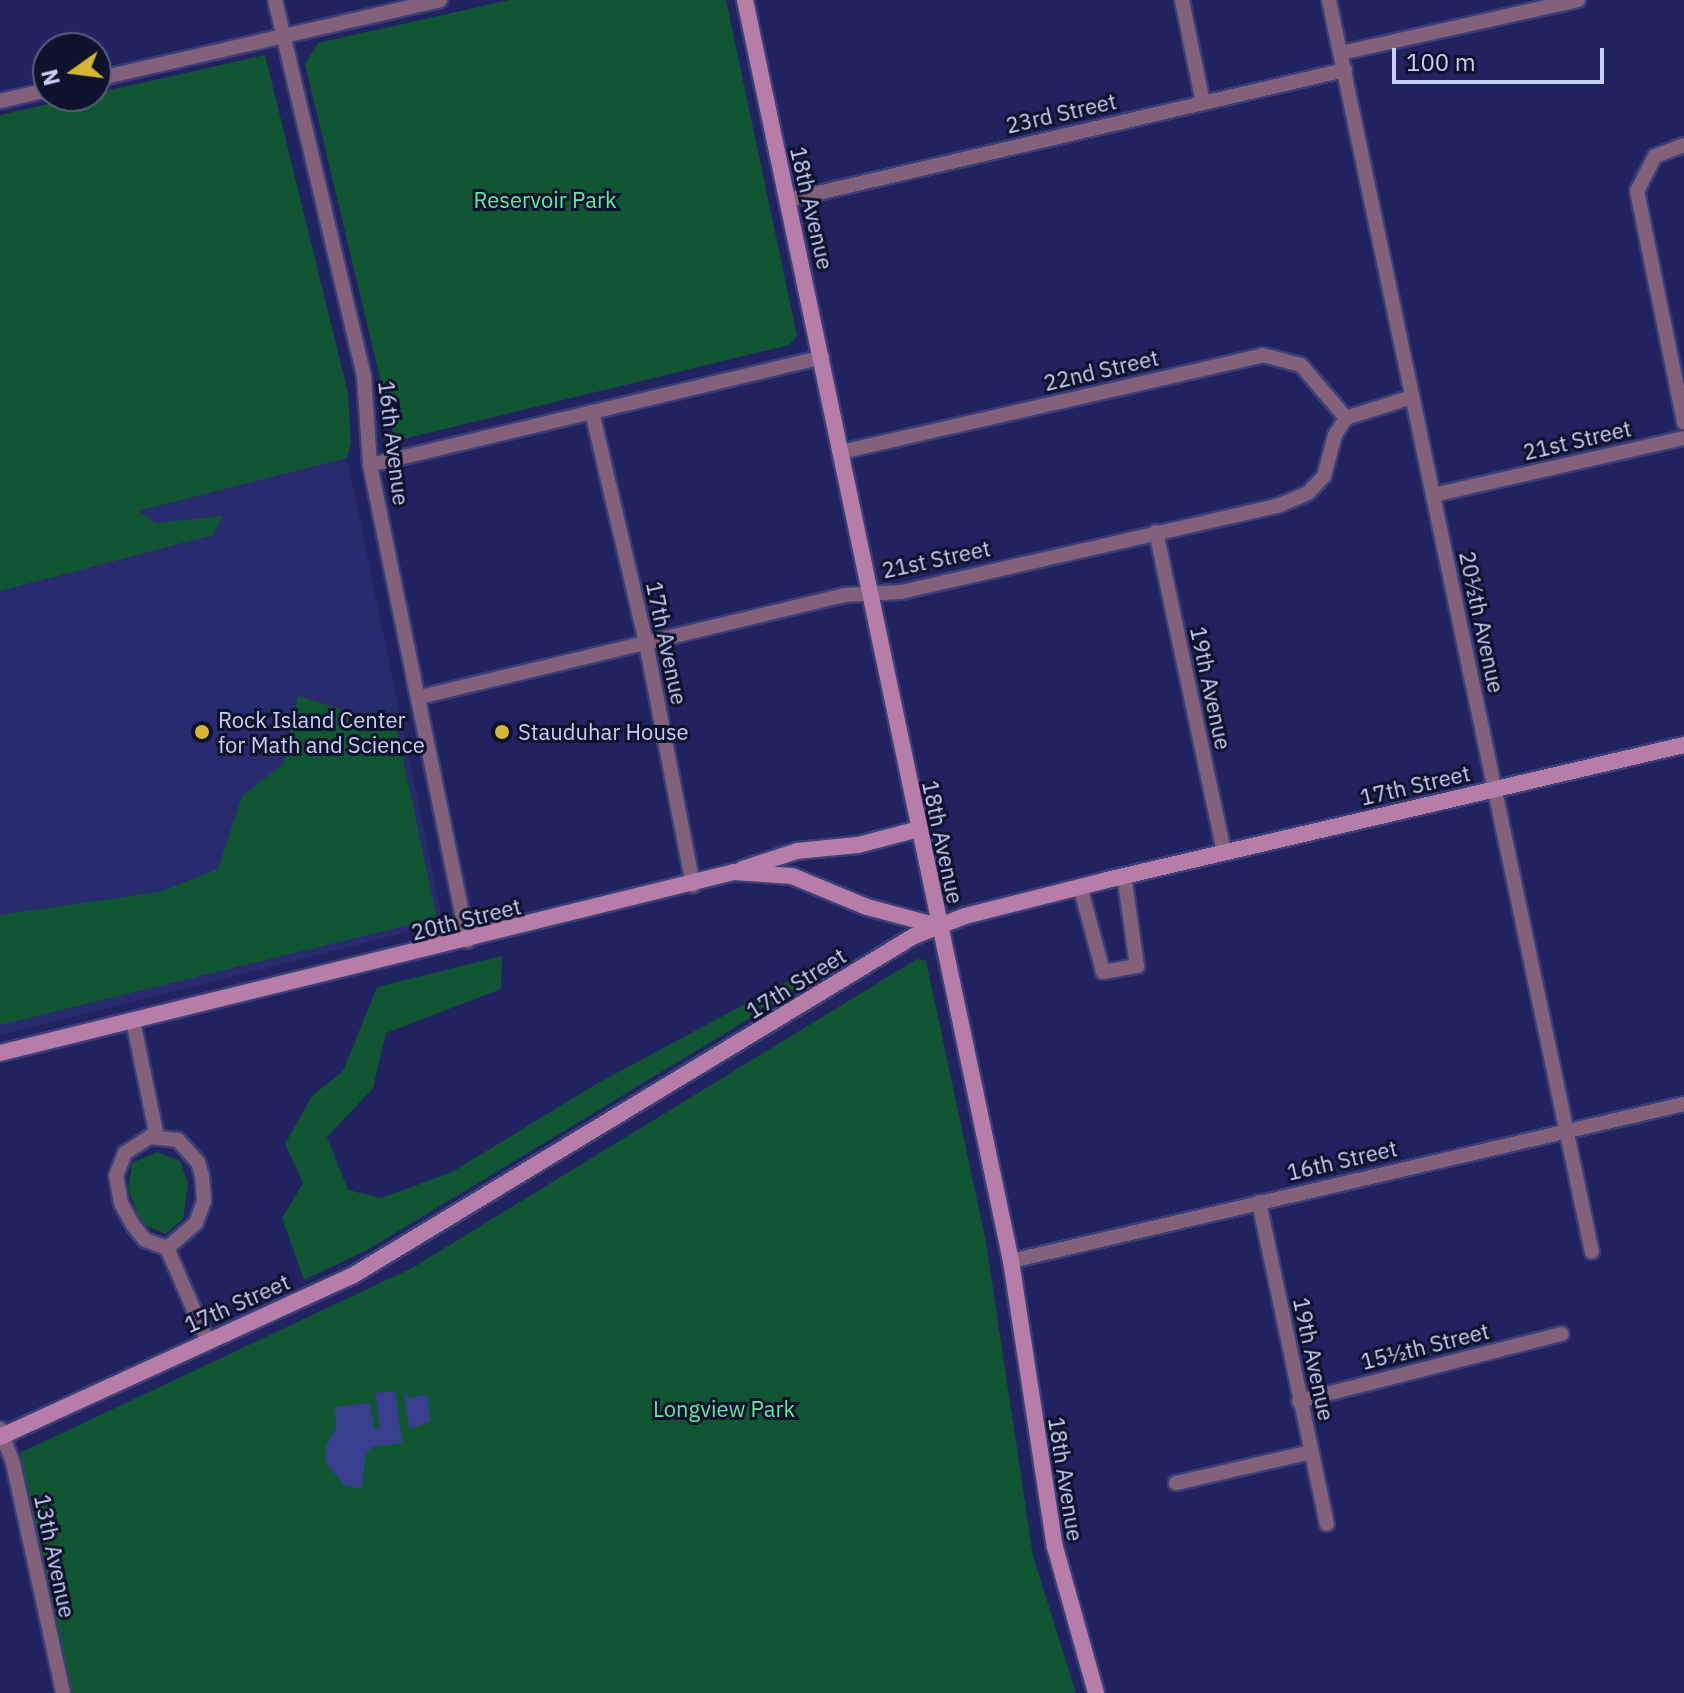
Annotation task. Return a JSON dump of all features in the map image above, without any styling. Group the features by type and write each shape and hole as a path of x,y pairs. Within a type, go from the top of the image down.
{"street":[{"name":"16th Avenue","path":"275,0 364,376 370,465 468,941"},
{"path":"112,75 440,0"},
{"name":"18th Avenue","path":"745,0 1011,1261 1055,1547 1096,1693"},
{"path":"1182,0 1203,103"},
{"name":"20½th Avenue","path":"1329,0 1563,1132 1592,1252"},
{"path":"1341,53 1578,0"},
{"name":"23rd Street","path":"788,200 1345,70"},
{"path":"0,101 32,94"},
{"path":"1684,145 1666,150 1647,167 1637,191 1684,422"},
{"name":"22nd Street","path":"841,452 1263,355 1301,365 1346,418"},
{"path":"370,465 822,357"},
{"path":"1346,418 1412,397"},
{"name":"17th Avenue","path":"592,412 646,643 693,885"},
{"name":"21st Street","path":"420,697 646,643 868,594 901,592 1280,505 1308,493 1324,476 1335,435 1346,418"},
{"name":"21st Street","path":"1433,495 1684,438"},
{"name":"19th Avenue","path":"1156,532 1224,852"},
{"name":"17th Street","path":"1,1434 352,1276 914,936 938,926 1124,875 1684,745"},
{"path":"734,872 786,854 858,845 919,829"},
{"name":"20th Street","path":"0,1053 468,941 734,872 792,876 867,907 938,926"},
{"path":"1080,886 1103,972 1137,966 1124,875"},
{"path":"133,1021 157,1137"},
{"name":"16th Street","path":"1011,1261 1684,1104"},
{"path":"167,1248 196,1223 204,1201 202,1176 198,1162 178,1140 157,1137 139,1141 125,1153 116,1176 121,1203 145,1240 167,1248 207,1340"},
{"name":"19th Avenue","path":"1259,1202 1327,1524"},
{"name":"15½th Street","path":"1299,1401 1562,1334"},
{"name":"13th Avenue","path":"1,1434 63,1693"},
{"path":"1176,1483 1311,1452"}],"shaded area":[{"name":"Rock Island Center for Math and Science","path":"347,458 443,923 0,1035 0,541"},
{"path":"395,1391 402,1443 371,1447 365,1457 362,1489 344,1485 326,1463 326,1446 336,1428 335,1407 370,1403 374,1429 380,1429 375,1393"},
{"path":"408,1393 409,1398 427,1395 431,1421 409,1429 404,1394"}],"green space":[{"name":"Reservoir Park","path":"509,0 726,0 797,336 789,345 395,441 305,64 318,43"},
{"path":"265,55 348,393 351,443 347,458 138,511 156,523 223,516 213,535 0,591 0,115 32,108 32,112 112,112 112,90"},
{"path":"298,696 396,726 437,918 0,1025 0,915 159,892 218,869 242,796 284,763"},
{"path":"502,956 501,989 386,1033 373,1088 327,1137 348,1190 381,1198 452,1172 598,1083 803,973 825,973 367,1250 304,1280 282,1218 303,1183 285,1144 312,1096 343,1071 377,987"},
{"name":"Longview Park","path":"917,959 926,961 986,1242 1033,1556 1076,1693 71,1693 20,1453 412,1268"},
{"path":"157,1152 180,1161 188,1183 183,1219 166,1234 142,1224 128,1190 132,1163"}],"place":[{"name":"Rock Island Center for Math and Science","path":"202,732"},
{"name":"Stauduhar House","path":"502,732"}]}
